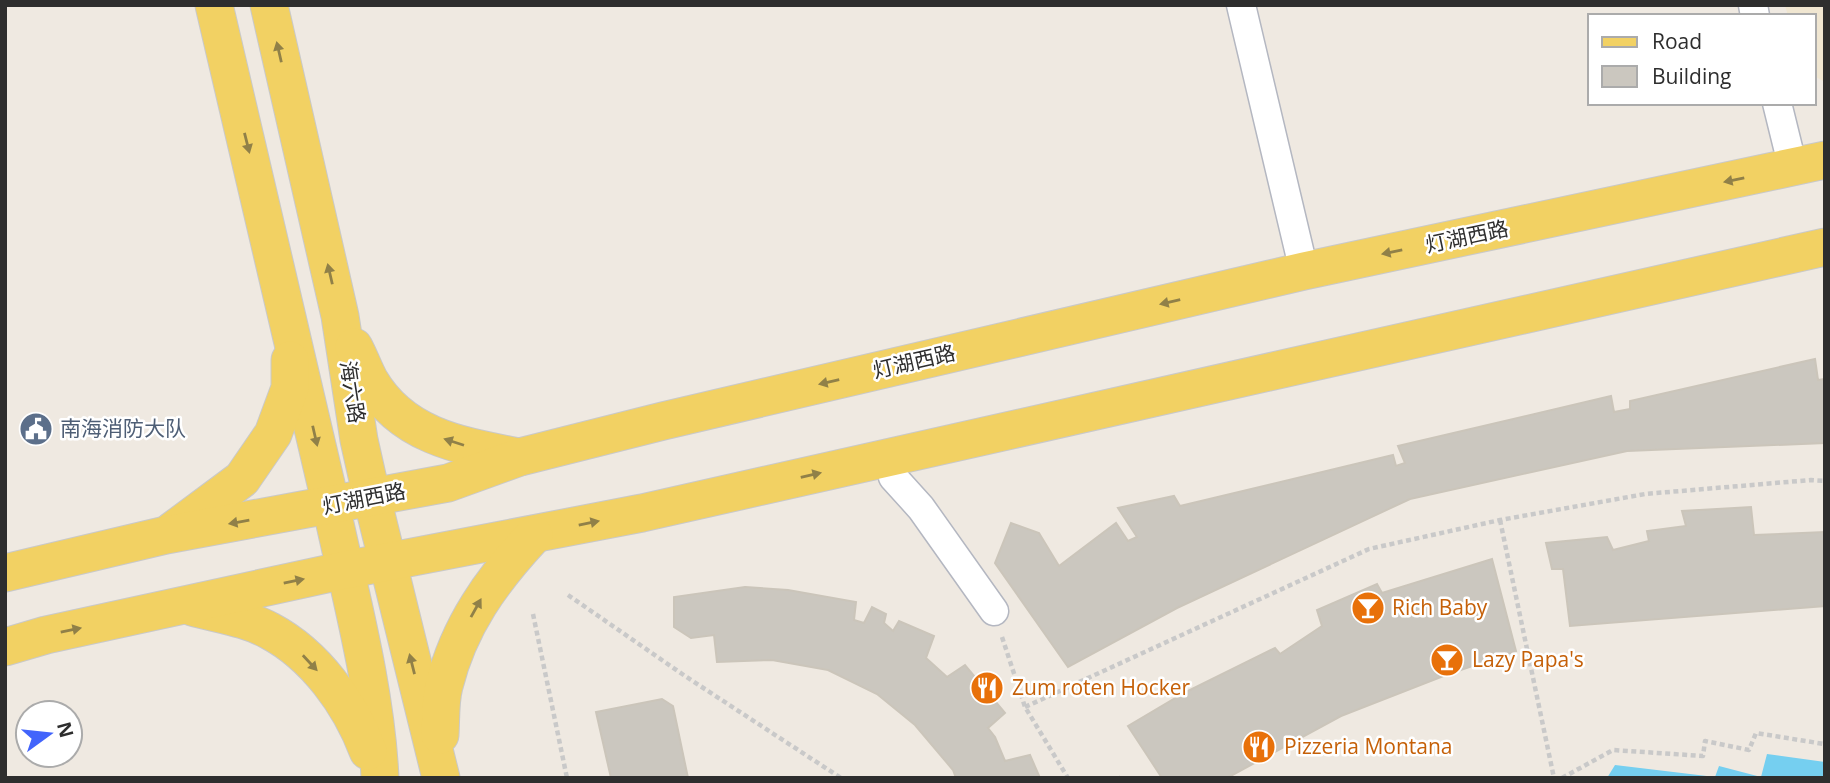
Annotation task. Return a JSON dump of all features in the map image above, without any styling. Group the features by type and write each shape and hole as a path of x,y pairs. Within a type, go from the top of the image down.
{"main road":[{"name":"海六路","path":"214,5 345,570 378,733 379,778"},
{"name":"海六路","path":"269,5 340,316 359,440 386,562 439,773"},
{"name":"灯湖西路","path":"5,573 166,535 448,483 520,457 663,421 1304,271 1809,164"},
{"path":"5,647 46,635 345,570 642,513 1825,247"},
{"path":"340,316 371,383 391,407 424,433 463,446 520,457"},
{"path":"166,535 242,479 273,434 290,388 290,324"},
{"path":"439,773 444,688 462,637 477,605 503,567 534,534"},
{"path":"184,605 270,631 302,654 336,690 360,730 379,778"}],"street":[{"path":"1241,5 1304,271"},
{"path":"1778,105 1809,164"},
{"path":"893,477 921,509 994,611"}],"path":[{"path":"1024,707 1369,549 1500,520 1645,494 1825,481"},
{"path":"1500,520 1554,778"},
{"path":"568,595 685,676 841,778"},
{"path":"994,611 1024,707 1068,778"},
{"path":"533,614 567,778"},
{"path":"1562,778 1613,750 1703,756 1704,741 1749,750 1756,733 1824,744 1825,742"}],"shaded area":[{"path":"1785,5 1825,5 1825,82 1816,77 1816,14 1787,14"}],"water":[{"path":"1767,754 1825,762 1825,778 1607,778 1615,765 1715,777 1719,766 1761,777"}],"building":[{"path":"1815,359 1818,380 1825,379 1825,443 1627,451 1410,499 1177,608 1068,667 995,563 1011,523 1039,533 1059,566 1116,523 1128,541 1137,537 1118,508 1174,496 1180,506 1393,455 1396,466 1405,463 1398,446 1611,396 1614,412 1630,409 1630,401"},
{"path":"1751,507 1754,535 1825,532 1825,606 1570,626 1563,569 1552,569 1546,543 1607,537 1613,550 1649,541 1647,531 1686,526 1682,511"},
{"path":"1492,559 1516,651 1341,716 1227,778 1162,778 1128,726 1184,693 1275,648 1280,654 1322,626 1317,610 1377,584 1382,593"},
{"path":"745,587 788,590 856,602 854,620 864,623 872,607 886,614 884,623 893,631 899,621 934,636 926,658 947,677 965,665 1005,713 988,728 995,737 1005,761 1030,755 1040,778 956,778 953,770 915,725 877,694 828,670 772,660 717,662 714,635 691,638 674,627 674,597"},
{"path":"662,699 673,706 688,778 611,778 596,712"}],"place":[{"name":"南海消防大队","path":"36,429"},
{"name":"Rich Baby","path":"1368,608"},
{"name":"Lazy Papa's","path":"1447,660"},
{"name":"Zum roten Hocker","path":"987,688"},
{"name":"Pizzeria Montana","path":"1259,747"}]}
